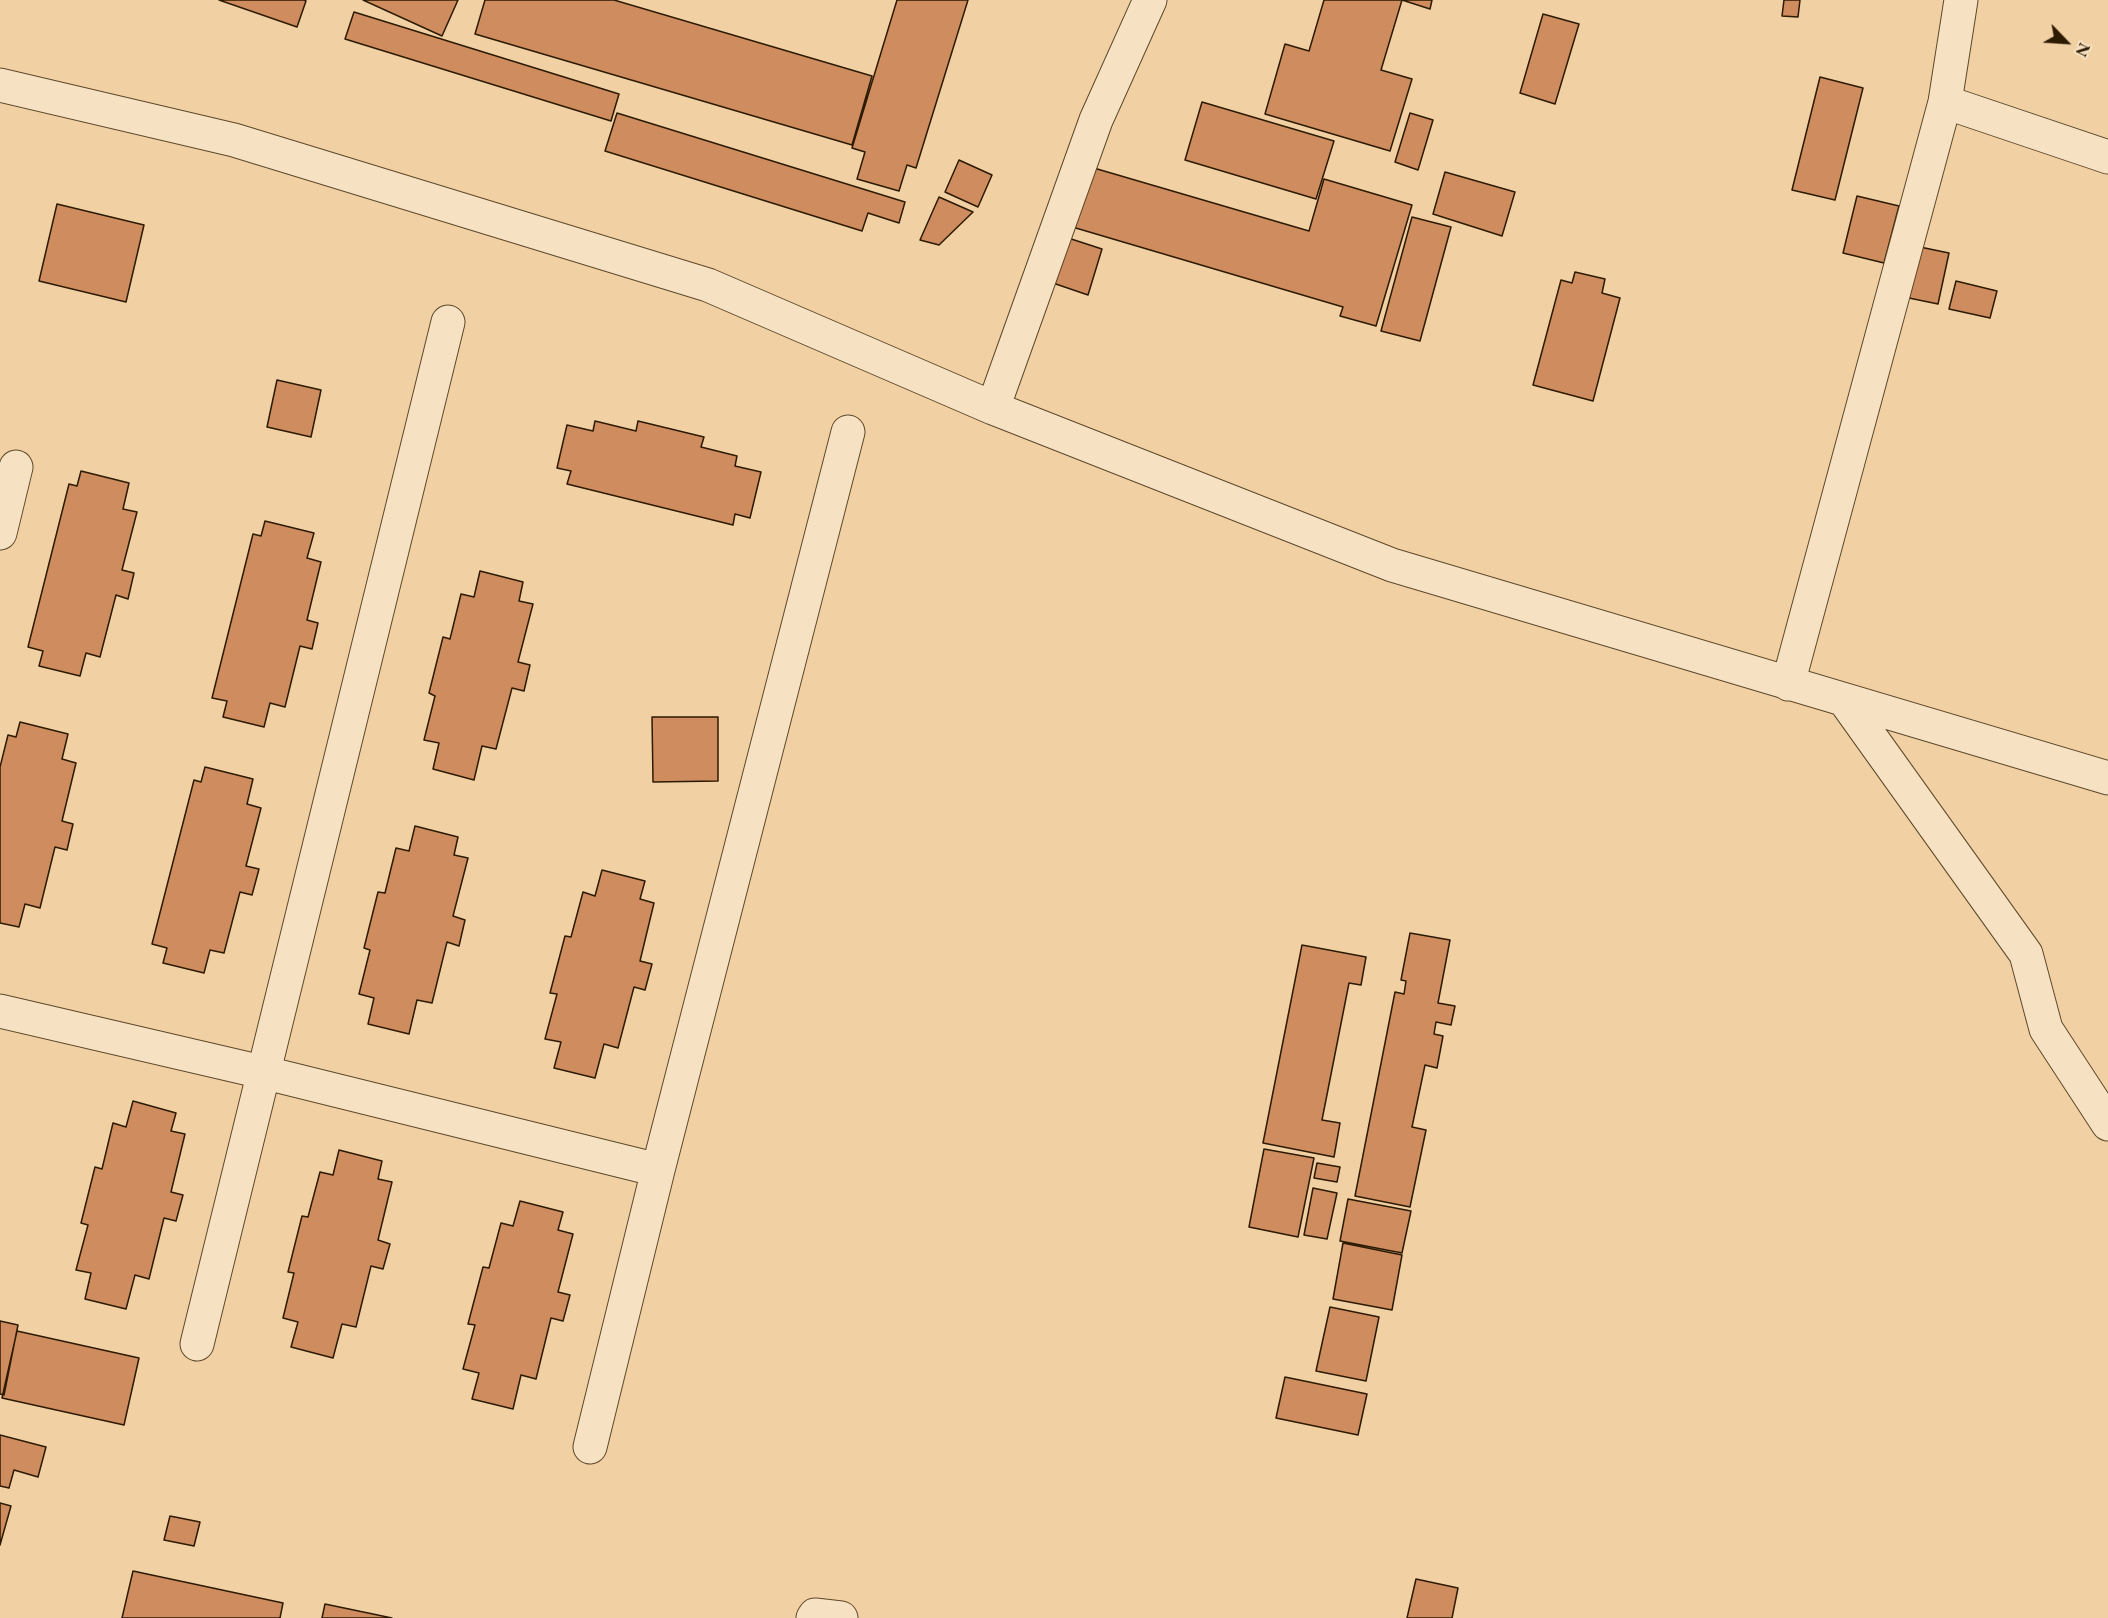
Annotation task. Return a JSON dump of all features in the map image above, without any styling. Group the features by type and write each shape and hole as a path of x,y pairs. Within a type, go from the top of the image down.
{"street":[{"path":"993,408 1096,120 1150,0"},
{"path":"1788,684 1945,102 1961,0"},
{"path":"0,85 234,141 708,285 993,408 1392,565 2108,778"},
{"path":"1945,102 2108,157"},
{"path":"197,1344 447,322"},
{"path":"590,1447 658,1170 848,432"},
{"path":"0,533 16,467"},
{"path":"1845,701 2026,954 2046,1029 2108,1124"},
{"path":"0,1011 262,1072 658,1170"},
{"path":"813,1618 815,1615 841,1618"}],"building":[{"path":"219,0 304,0 306,1 297,27"},
{"path":"363,0 458,0 442,36"},
{"path":"485,0 614,0 872,76 852,145 475,34"},
{"path":"897,0 968,0 916,168 907,165 899,191 857,179 865,152 852,148"},
{"path":"1324,0 1402,0 1381,70 1412,79 1390,151 1265,114 1285,44 1309,51"},
{"path":"1402,0 1432,0 1430,9"},
{"path":"1784,0 1800,0 1798,17 1782,16"},
{"path":"354,12 619,94 611,121 345,39"},
{"path":"1543,14 1579,24 1555,104 1520,93"},
{"path":"1820,77 1863,88 1835,200 1792,190"},
{"path":"1202,102 1334,141 1316,199 1185,160"},
{"path":"617,113 905,202 899,223 868,213 862,231 605,151"},
{"path":"1410,113 1433,120 1418,170 1395,162"},
{"path":"959,160 992,175 978,207 945,192"},
{"path":"1087,166 1309,231 1324,179 1412,205 1376,326 1340,316 1343,307 1069,226"},
{"path":"1445,172 1515,192 1502,236 1433,214"},
{"path":"1857,196 1899,206 1884,263 1843,253"},
{"path":"939,197 973,212 939,245 920,240"},
{"path":"57,204 144,225 126,302 39,281"},
{"path":"1412,217 1451,227 1420,341 1381,331"},
{"path":"1062,236 1102,249 1088,295 1047,281"},
{"path":"1920,247 1949,253 1938,304 1909,298"},
{"path":"1575,272 1605,279 1602,293 1620,298 1593,401 1533,385 1561,280 1572,283"},
{"path":"1956,281 1997,291 1990,318 1949,309"},
{"path":"277,380 321,390 311,437 267,427"},
{"path":"595,421 636,431 638,421 704,437 701,447 737,456 735,466 761,472 750,518 735,514 733,525 567,484 571,471 557,468 567,425 593,431"},
{"path":"81,471 129,483 123,509 137,512 122,570 134,573 128,599 116,595 100,657 86,653 80,676 39,666 43,651 28,647 69,484 77,486"},
{"path":"265,521 314,533 307,558 321,562 307,620 318,623 312,649 300,646 285,707 270,703 264,727 223,717 227,701 212,698 253,534 261,536"},
{"path":"480,571 523,582 519,601 533,604 518,662 530,665 524,691 512,688 496,749 482,746 474,780 433,769 439,743 424,740 435,696 429,693 443,637 450,639 461,594 474,597"},
{"path":"652,717 718,717 718,781 653,782"},
{"path":"20,722 68,734 62,759 76,763 62,821 73,824 67,850 55,847 40,908 25,904 19,927 0,923 0,767 8,735 16,737"},
{"path":"205,767 253,779 247,804 261,808 246,866 259,869 252,895 240,892 224,953 210,950 204,973 163,963 167,948 152,944 194,780 201,782"},
{"path":"415,826 458,837 454,855 468,858 453,916 465,920 459,946 447,942 432,1003 417,1000 409,1034 368,1024 374,998 359,994 370,950 364,948 378,892 385,893 396,848 409,851"},
{"path":"602,870 645,881 640,899 654,903 640,961 652,964 645,990 634,987 618,1048 604,1044 595,1078 554,1068 561,1042 545,1039 557,994 550,993 565,936 571,937 583,892 595,896"},
{"path":"1410,933 1450,940 1438,1003 1455,1006 1451,1025 1436,1022 1434,1034 1443,1036 1437,1068 1425,1065 1412,1127 1426,1130 1410,1207 1355,1196 1395,992 1404,994 1406,981 1401,980"},
{"path":"1302,945 1366,957 1361,985 1349,983 1322,1120 1340,1123 1334,1157 1263,1143"},
{"path":"133,1101 176,1113 171,1131 185,1134 171,1192 183,1195 176,1221 164,1218 149,1279 135,1275 126,1309 85,1299 91,1273 76,1270 88,1225 81,1223 95,1167 102,1169 113,1123 126,1127"},
{"path":"1264,1149 1314,1158 1298,1237 1249,1227"},
{"path":"339,1150 382,1161 378,1179 392,1182 378,1240 390,1244 383,1269 371,1266 356,1327 342,1324 333,1358 291,1347 298,1322 283,1318 294,1273 288,1272 302,1216 308,1217 320,1172 333,1175"},
{"path":"1317,1163 1340,1167 1337,1182 1314,1178"},
{"path":"1313,1188 1337,1193 1327,1239 1304,1235"},
{"path":"1348,1199 1411,1211 1402,1253 1340,1241"},
{"path":"520,1201 563,1212 558,1230 573,1234 558,1292 570,1295 563,1321 551,1318 536,1379 521,1375 513,1409 472,1399 479,1373 463,1369 475,1325 468,1324 483,1267 489,1268 501,1223 513,1226"},
{"path":"1343,1243 1402,1255 1392,1310 1333,1299"},
{"path":"1330,1307 1379,1317 1366,1381 1316,1371"},
{"path":"0,1321 18,1325 4,1395 0,1394"},
{"path":"17,1331 139,1358 124,1425 2,1398"},
{"path":"1285,1377 1367,1394 1358,1435 1276,1418"},
{"path":"0,1435 46,1447 38,1477 14,1470 9,1488 0,1486"},
{"path":"0,1503 11,1506 0,1545"},
{"path":"170,1516 200,1522 194,1546 164,1540"},
{"path":"133,1571 283,1603 280,1618 122,1618"},
{"path":"1416,1579 1458,1588 1452,1618 1407,1618"},
{"path":"325,1604 392,1618 322,1618"}]}
